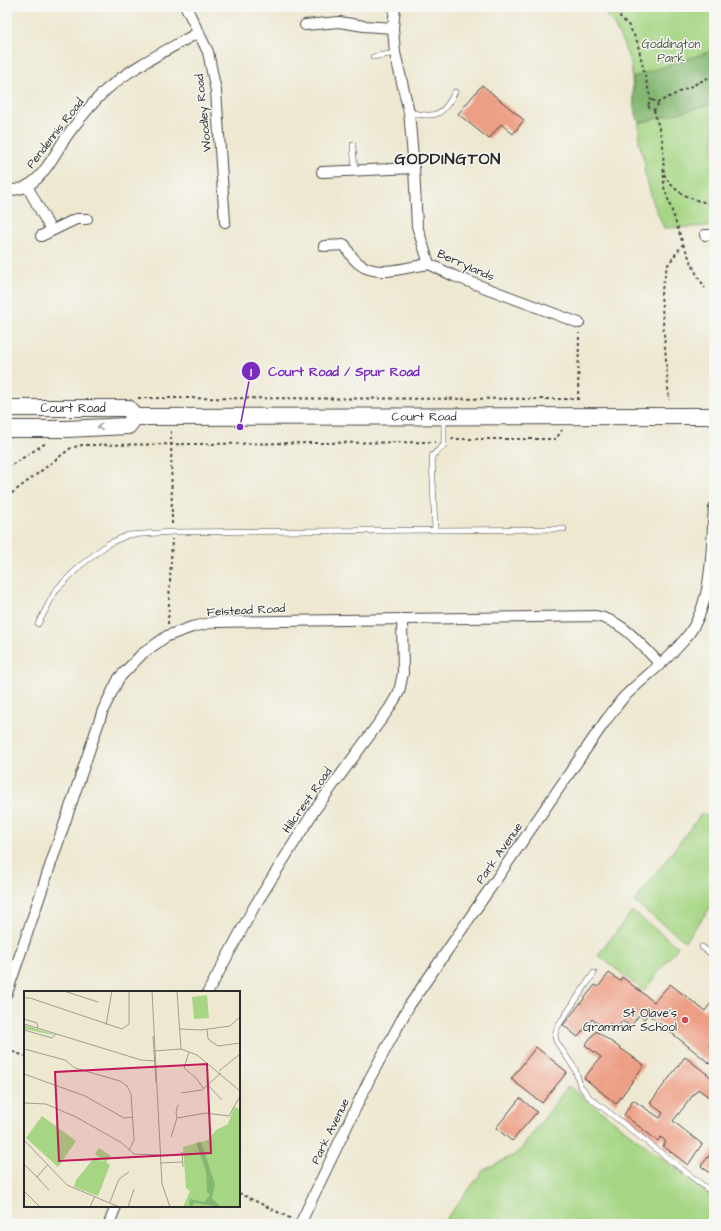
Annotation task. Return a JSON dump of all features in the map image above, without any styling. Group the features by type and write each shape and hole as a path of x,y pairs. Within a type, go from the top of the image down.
{"main road":[{"name":"Court Road","path":"7,408 128,408 134,417"},
{"name":"Court Road","path":"134,417 714,416"},
{"name":"Court Road","path":"7,429 66,429 128,426 134,417"}],"street":[{"name":"Woodley Road","path":"186,7 208,52 216,91 225,222"},
{"name":"Berrylands","path":"395,7 393,28 395,53 409,112 417,226 429,264 454,276 579,323"},
{"path":"305,25 339,22 364,26 393,28"},
{"name":"Pendennis Road","path":"7,190 27,186 42,174 71,129 106,90 147,62 199,32"},
{"path":"322,172 414,168"},
{"path":"27,186 51,230"},
{"path":"41,236 76,219 87,219"},
{"path":"324,246 345,245 350,257 363,268 374,272 429,264"},
{"name":"Park Avenue","path":"300,1224 370,1078 409,1006 606,720 622,699 686,639 696,622 704,602 709,572 714,507"},
{"name":"Felstead Road","path":"7,993 103,710 119,678 142,654 167,636 192,627 215,622 581,616 607,618 618,624 660,664"},
{"name":"Hillcrest Road","path":"209,991 254,907 314,811 389,709 399,692 403,673 402,619"},
{"path":"109,1224 116,1207"}],"lane":[{"path":"373,57 395,53"},
{"path":"409,112 429,116 439,114 447,107 455,92"},
{"path":"353,144 355,171"},
{"path":"435,530 432,456 444,445 444,416"},
{"path":"38,624 56,590 81,565 108,544 128,535 172,532 564,529"},
{"path":"702,947 714,956"},
{"path":"594,973 558,1026 555,1034 556,1041 575,1069 580,1085 589,1097 714,1194"}],"path":[{"path":"611,7 629,26 637,41 651,101 648,106 651,110 654,110 663,143 664,187 683,244 697,275 705,288"},
{"path":"651,101 657,103 714,75"},
{"path":"654,110 657,108 657,103"},
{"path":"664,173 668,182 680,193 696,201 714,204"},
{"path":"669,400 662,294 667,266 683,244"},
{"path":"578,416 579,323"},
{"path":"134,398 578,400"},
{"path":"452,439 556,439 564,426"},
{"path":"171,429 171,442"},
{"path":"7,497 71,448 82,445 435,442 444,434"},
{"path":"7,468 49,441"},
{"path":"7,1050 24,1056"},
{"path":"240,1194 300,1224"}],"green space":[{"name":"Goddington Park","path":"600,7 714,7 714,226 664,228 653,202 644,170 645,164 639,143 639,123 634,107 631,64 614,25"},
{"path":"714,50 714,104 639,123 634,107 633,77"},
{"path":"702,813 714,822 714,903 685,941 634,902"},
{"path":"632,911 678,947 644,991 598,955"},
{"path":"714,921 714,950 711,948"},
{"path":"568,1086 714,1198 714,1224 442,1224 484,1170 518,1153"}],"building":[{"path":"482,85 524,120 513,134 501,124 489,139 458,114"},
{"name":"St Olave's Grammar School","path":"609,973 620,981 622,977 654,1002 670,984 705,1011 714,999 714,1038 709,1045 714,1049 714,1067 648,1014 644,1019 639,1015 631,1026 622,1021 617,1029 610,1023 605,1029 592,1019 578,1037 563,1025 595,985 598,987"},
{"name":"St Olave's Grammar School","path":"596,1031 644,1065 616,1104 584,1078 601,1057 585,1045"},
{"path":"536,1047 567,1072 542,1103 511,1079"},
{"name":"St Olave's Grammar School","path":"685,1057 711,1077 714,1074 714,1101 698,1089 673,1121 702,1144 688,1165 663,1146 666,1142 661,1137 658,1141 624,1115 633,1100 660,1118 663,1113 650,1103"},
{"path":"520,1098 537,1112 512,1141 496,1128"},
{"path":"714,1149 714,1176 701,1166"}],"place":[{"name":"Court Road / Spur Road","path":"240,427"},
{"name":"St Olave's Grammar School","path":"685,1020"}],"district":[{"name":"GODDINGTON","path":"448,158"}]}
